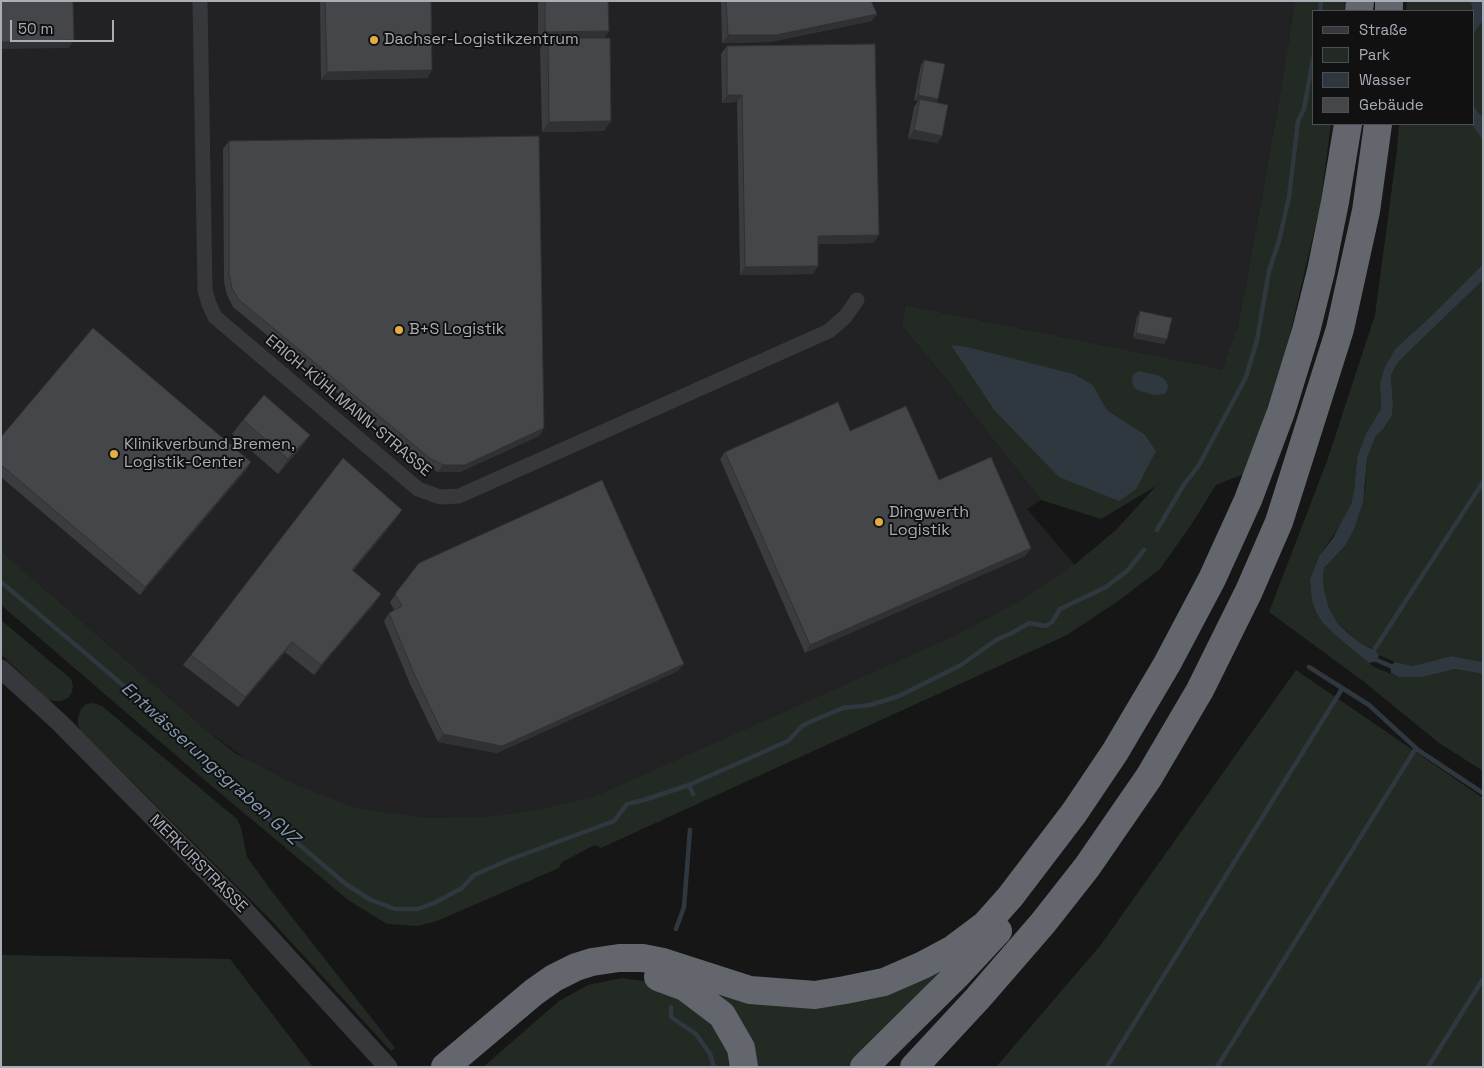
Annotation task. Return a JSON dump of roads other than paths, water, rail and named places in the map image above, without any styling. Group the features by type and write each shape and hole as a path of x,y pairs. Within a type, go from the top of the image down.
{"highway":[{"path":"445,1067 534,992 554,978 576,967 592,962 618,958 643,958 663,962 750,990 815,994 884,982 953,949 984,925 1010,897 1074,813 1116,752 1167,664 1208,587 1248,500 1281,412 1322,271 1348,125"},
{"path":"914,1067 998,976 1087,867 1153,769 1200,690 1249,591 1279,522 1340,329 1366,211 1378,125"},
{"path":"864,1067 958,974 999,930 1010,897"},
{"path":"475,1067 551,1000 573,986 601,976 640,974 663,978 685,987 722,1015 741,1048 744,1067"}],"street":[{"name":"ERICH-KÜHLMANN-STRASSE","path":"200,1 205,290 208,304 215,317 418,489 440,498 459,496 830,331 845,317 857,300"},
{"name":"MERKURSTRASSE","path":"1,669 58,722 238,904 388,1067"}],"water":[{"path":"1470,1 1483,1 1483,21 1474,33 1474,10 1471,10"},
{"path":"1474,106 1483,117 1483,140 1472,125 1474,125"},
{"path":"1483,264 1483,280 1398,362 1391,375 1392,415 1384,428 1376,436 1367,458 1363,502 1354,529 1345,546 1324,568 1324,590 1329,608 1338,624 1379,655 1377,661 1369,663 1323,623 1316,612 1312,600 1310,579 1319,556 1333,538 1351,504 1357,458 1366,434 1381,409 1380,384 1385,367 1396,348"},
{"path":"951,345 967,347 1074,374 1093,385 1107,410 1144,434 1156,451 1136,489 1119,501 1059,477 995,411"},
{"path":"1138,371 1163,378 1167,382 1167,391 1164,394 1154,395 1137,390 1133,386 1132,379 1133,375"},
{"path":"1451,656 1483,662 1483,674 1455,669 1423,677 1399,677 1391,673 1390,666 1395,662 1413,666"}],"waterway":[{"name":"Entwässerungsgraben GVZ","path":"1320,10 1321,1"},
{"name":"Entwässerungsgraben GVZ","path":"1157,530 1183,486 1199,465 1246,377 1257,340 1269,271 1279,241 1289,197 1298,121 1304,109 1312,65"},
{"path":"1372,653 1483,482"},
{"name":"Entwässerungsgraben GVZ","path":"1,582 176,730 228,785 347,885 371,900 395,909 418,909 462,888 474,875 511,859 614,821 627,804 689,785 788,741 802,726 843,708 870,705 899,696 961,665 996,640 1029,623 1046,626 1052,622 1060,609 1106,587 1128,570 1144,550"},
{"path":"1372,658 1395,668"},
{"path":"1309,667 1369,705 1418,750 1483,793"},
{"path":"1107,1067 1342,689"},
{"path":"1217,1067 1416,748"},
{"path":"689,785 693,794"},
{"path":"676,929 684,907 690,830"},
{"path":"1428,1067 1483,979"},
{"path":"671,1007 671,1017 696,1034 710,1054 714,1067"}],"place":[{"name":"Dachser-Logistikzentrum","path":"374,40"},
{"name":"B+S Logistik","path":"399,330"},
{"name":"Klinikverbund Bremen, Logistik-Center","path":"114,454"},
{"name":"Dingwerth Logistik","path":"879,522"}]}
